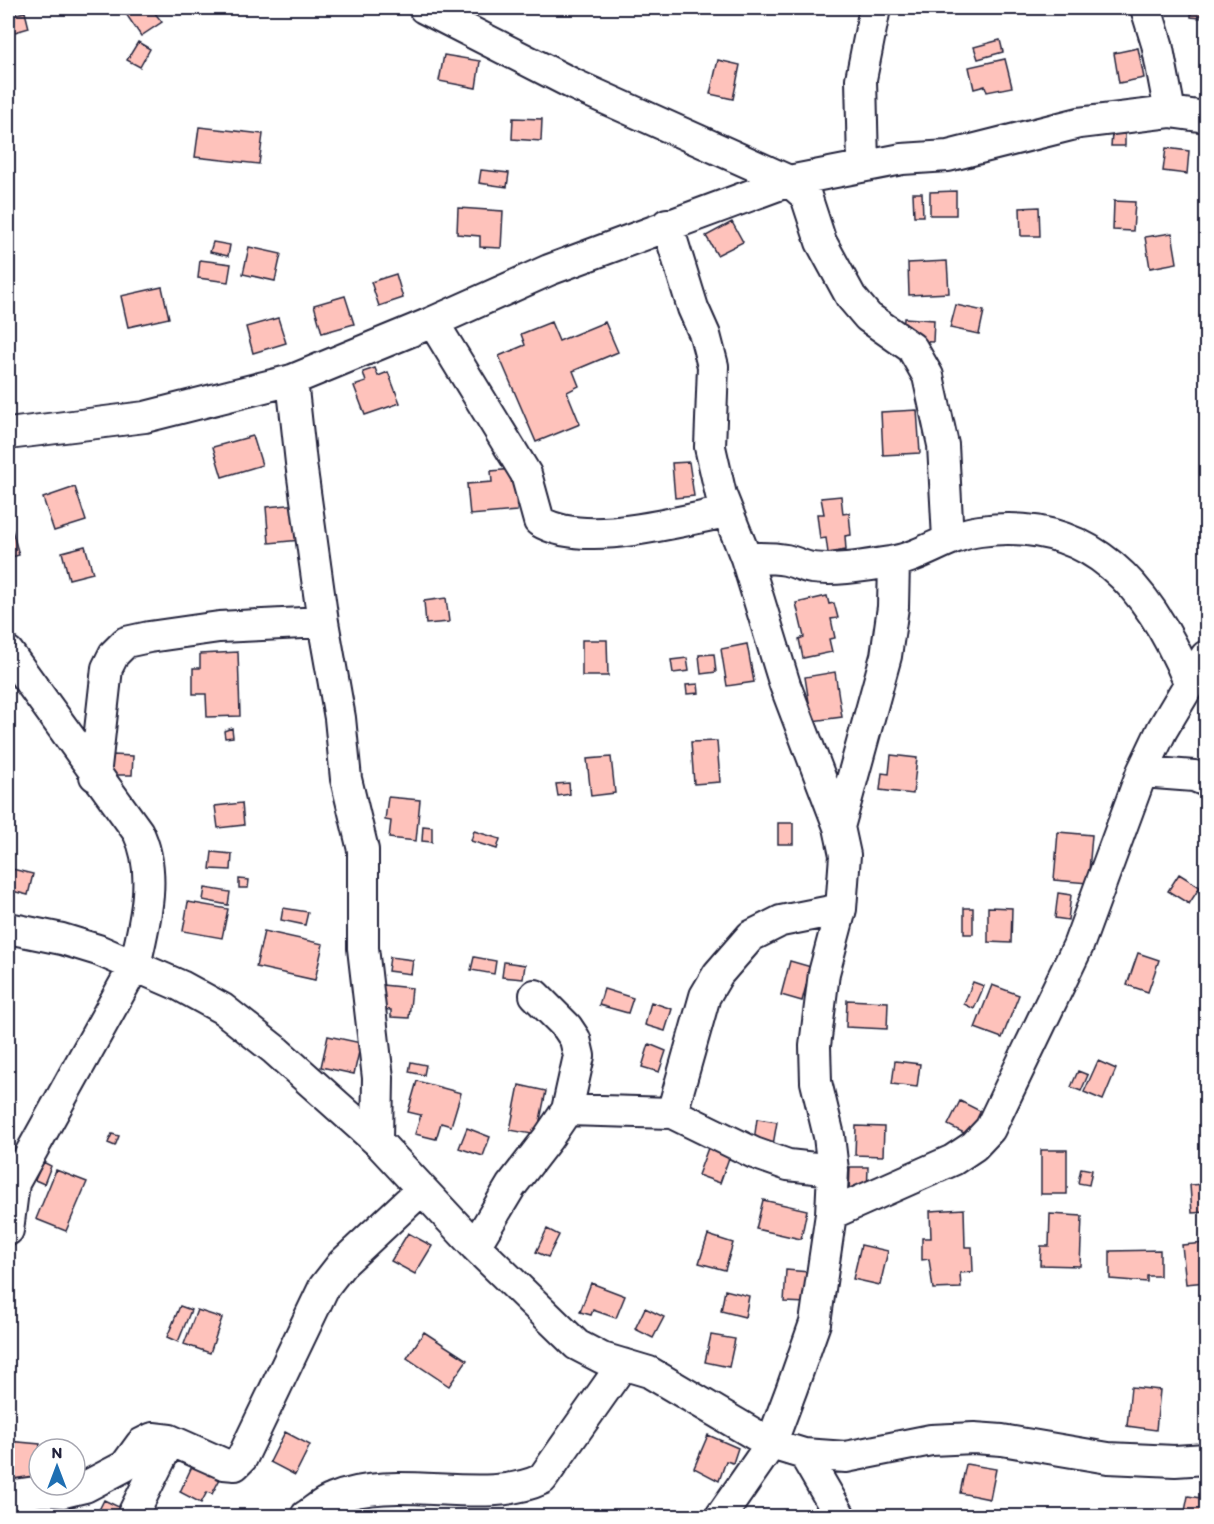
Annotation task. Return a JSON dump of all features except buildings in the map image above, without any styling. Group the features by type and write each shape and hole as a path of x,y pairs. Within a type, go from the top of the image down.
{"street":[{"path":"424,8 575,85 789,181 806,196 820,242 851,297 868,316 912,348 925,369 943,445 948,539"},
{"path":"863,165 861,79 875,8"},
{"path":"1146,8 1170,112"},
{"path":"8,434 145,417 292,380 433,322 549,270 667,224 789,181 863,165 948,156 1079,123 1170,112 1206,117"},
{"path":"667,224 693,308 705,335 713,366 710,447 727,512 746,558 785,685 839,827 845,855 841,909 824,973 815,1046 816,1082 829,1136 833,1170 831,1214 814,1323 771,1444 721,1516"},
{"path":"433,322 526,474 539,521 553,529 622,532 727,512"},
{"path":"292,380 323,622 340,718 346,780 363,850 363,948 378,1078 377,1142"},
{"path":"746,558 770,557 810,568 829,568 894,562 948,539 978,531 1050,532 1088,548 1129,579 1144,596 1177,652 1189,682"},
{"path":"839,827 886,656 893,607 894,562"},
{"path":"95,776 107,668 114,654 126,642 219,627 323,622"},
{"path":"8,652 95,776 138,832 149,861 144,930 135,965 28,1154 14,1183 8,1215"},
{"path":"831,1214 953,1160 974,1146 990,1129 1078,946 1142,772 1189,682 1206,656"},
{"path":"1142,772 1185,775 1206,781"},
{"path":"672,1113 705,996 718,974 751,936 781,921 841,909"},
{"path":"8,928 62,939 135,965 223,1009 276,1050 377,1142 475,1246 577,1345 602,1358 649,1372 771,1444 804,1454 846,1457 931,1440 974,1438 1002,1440 1108,1458 1176,1461 1206,1459"},
{"path":"475,1246 510,1186 567,1110 579,1056 575,1039 567,1027 535,994"},
{"path":"567,1110 672,1113 754,1153 788,1165 833,1170"},
{"path":"8,1497 42,1491 64,1492 85,1487 124,1466 141,1444 153,1438 170,1440 224,1464 235,1464 242,1458 324,1287 342,1264 421,1190"},
{"path":"306,1516 332,1499 369,1491 424,1488 499,1491 523,1489 542,1479 624,1364"},
{"path":"132,1516 170,1440"},
{"path":"804,1454 840,1516"}]}
